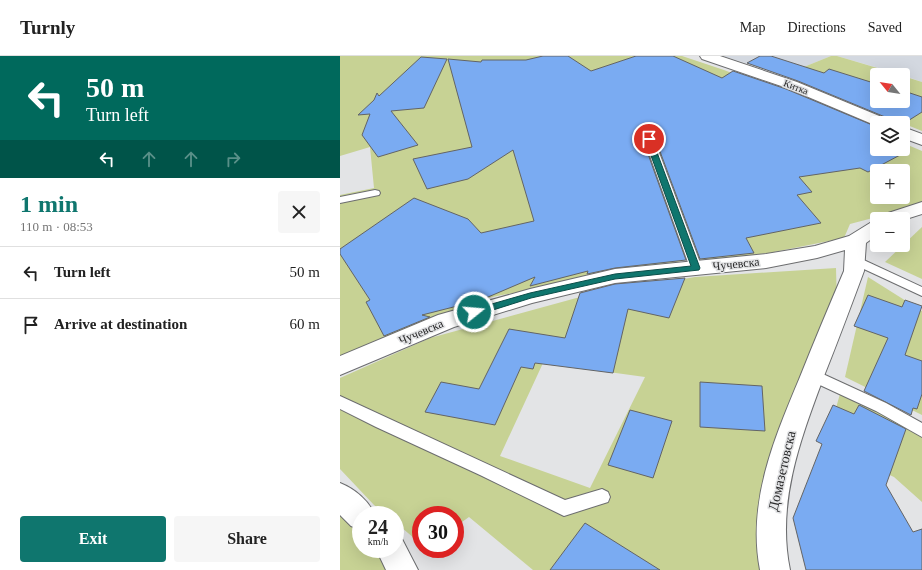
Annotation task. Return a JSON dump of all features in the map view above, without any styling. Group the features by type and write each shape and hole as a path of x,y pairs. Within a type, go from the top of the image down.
{"street":[{"name":"Китка","path":"707,56 792,85 870,117"},
{"path":"910,135 922,140"},
{"path":"910,212 922,208"},
{"name":"Чучевска","path":"340,366 446,321 530,296 615,276 766,261 817,252 856,250 870,235"},
{"name":"Домазетовска","path":"775,570 772,555 771,517 775,488 788,437 854,271 856,250"},
{"path":"340,496 352,507"},
{"path":"397,558 403,570"}],"lane":[{"path":"649,139 696,268"},
{"path":"340,200 375,193"},
{"path":"856,250 922,292"},
{"path":"812,375 881,407 922,431"},
{"path":"340,402 381,423 486,470 564,508 602,497"}],"shaded area":[{"path":"723,56 831,56 784,75"},
{"path":"837,56 922,56 922,82 910,78 910,68 879,68"}],"green space":[{"path":"340,56 682,56 724,70 849,118 870,141 870,156 910,156 910,146 922,151 922,205 895,212 870,212 870,219 850,224 844,238 769,253 712,260 690,259 608,278 554,285 482,299 415,333 340,363 340,195 374,188 370,147 340,156"},
{"path":"831,56 837,56 877,68 870,68 870,108 910,108 910,78 922,82 922,131 910,126 910,116 885,116 784,75"},
{"path":"922,227 922,279 885,262 896,252 910,252 910,238"},
{"path":"836,268 837,306 795,391 775,570 533,570 469,517 464,521 464,506 412,506 412,536 404,530 404,506 375,506 340,469 340,378 430,338 580,297 695,277","holes":["543,363 645,377 590,488 500,456"]},
{"path":"868,277 922,311 922,415 845,377"},
{"path":"842,387 922,431 922,502 894,477 825,446"},
{"path":"340,512 352,525 352,558 385,558 396,570 340,570"}],"building":[{"path":"543,56 568,56 591,71 636,56 673,56 722,78 733,71 786,89 870,124 870,156 898,156 883,164 870,164 870,171 868,172 860,168 799,177 812,192 797,195 821,223 746,238 754,253 700,259 655,138 648,135 643,140 686,260 615,268 587,274 588,271 530,286 535,277 481,300 422,315 430,317 384,336 366,302 370,300 340,254 340,249 414,198 468,219 481,233 534,221 513,150 468,179 427,189 413,159 472,147 448,59 481,62 482,60 526,60"},
{"path":"760,56 771,56 824,73 829,69 870,82 870,108 910,108 910,93 922,97 922,112 910,120 910,116 883,116 798,81 747,63"},
{"path":"421,57 447,59 424,108 391,111 418,145 378,157 362,135 370,114 358,115 374,100 377,93 379,96"},
{"path":"685,278 669,318 628,309 613,373 535,363 533,369 521,367 495,425 425,412 441,382 479,389 509,329 565,338 580,293 615,284"},
{"path":"868,295 902,307 905,300 922,306 905,355 922,361 922,394 917,409 913,408 911,415 864,391 888,338 854,326"},
{"path":"700,382 762,386 765,431 700,427"},
{"path":"833,405 854,414 859,405 906,429 886,485 913,532 922,529 922,570 806,570 793,518 822,444 816,441"},
{"path":"630,410 672,421 653,478 608,465"},
{"path":"585,523 660,570 550,570"}],"route":[{"path":"474,312 530,296 615,276 696,268 649,139"}]}
